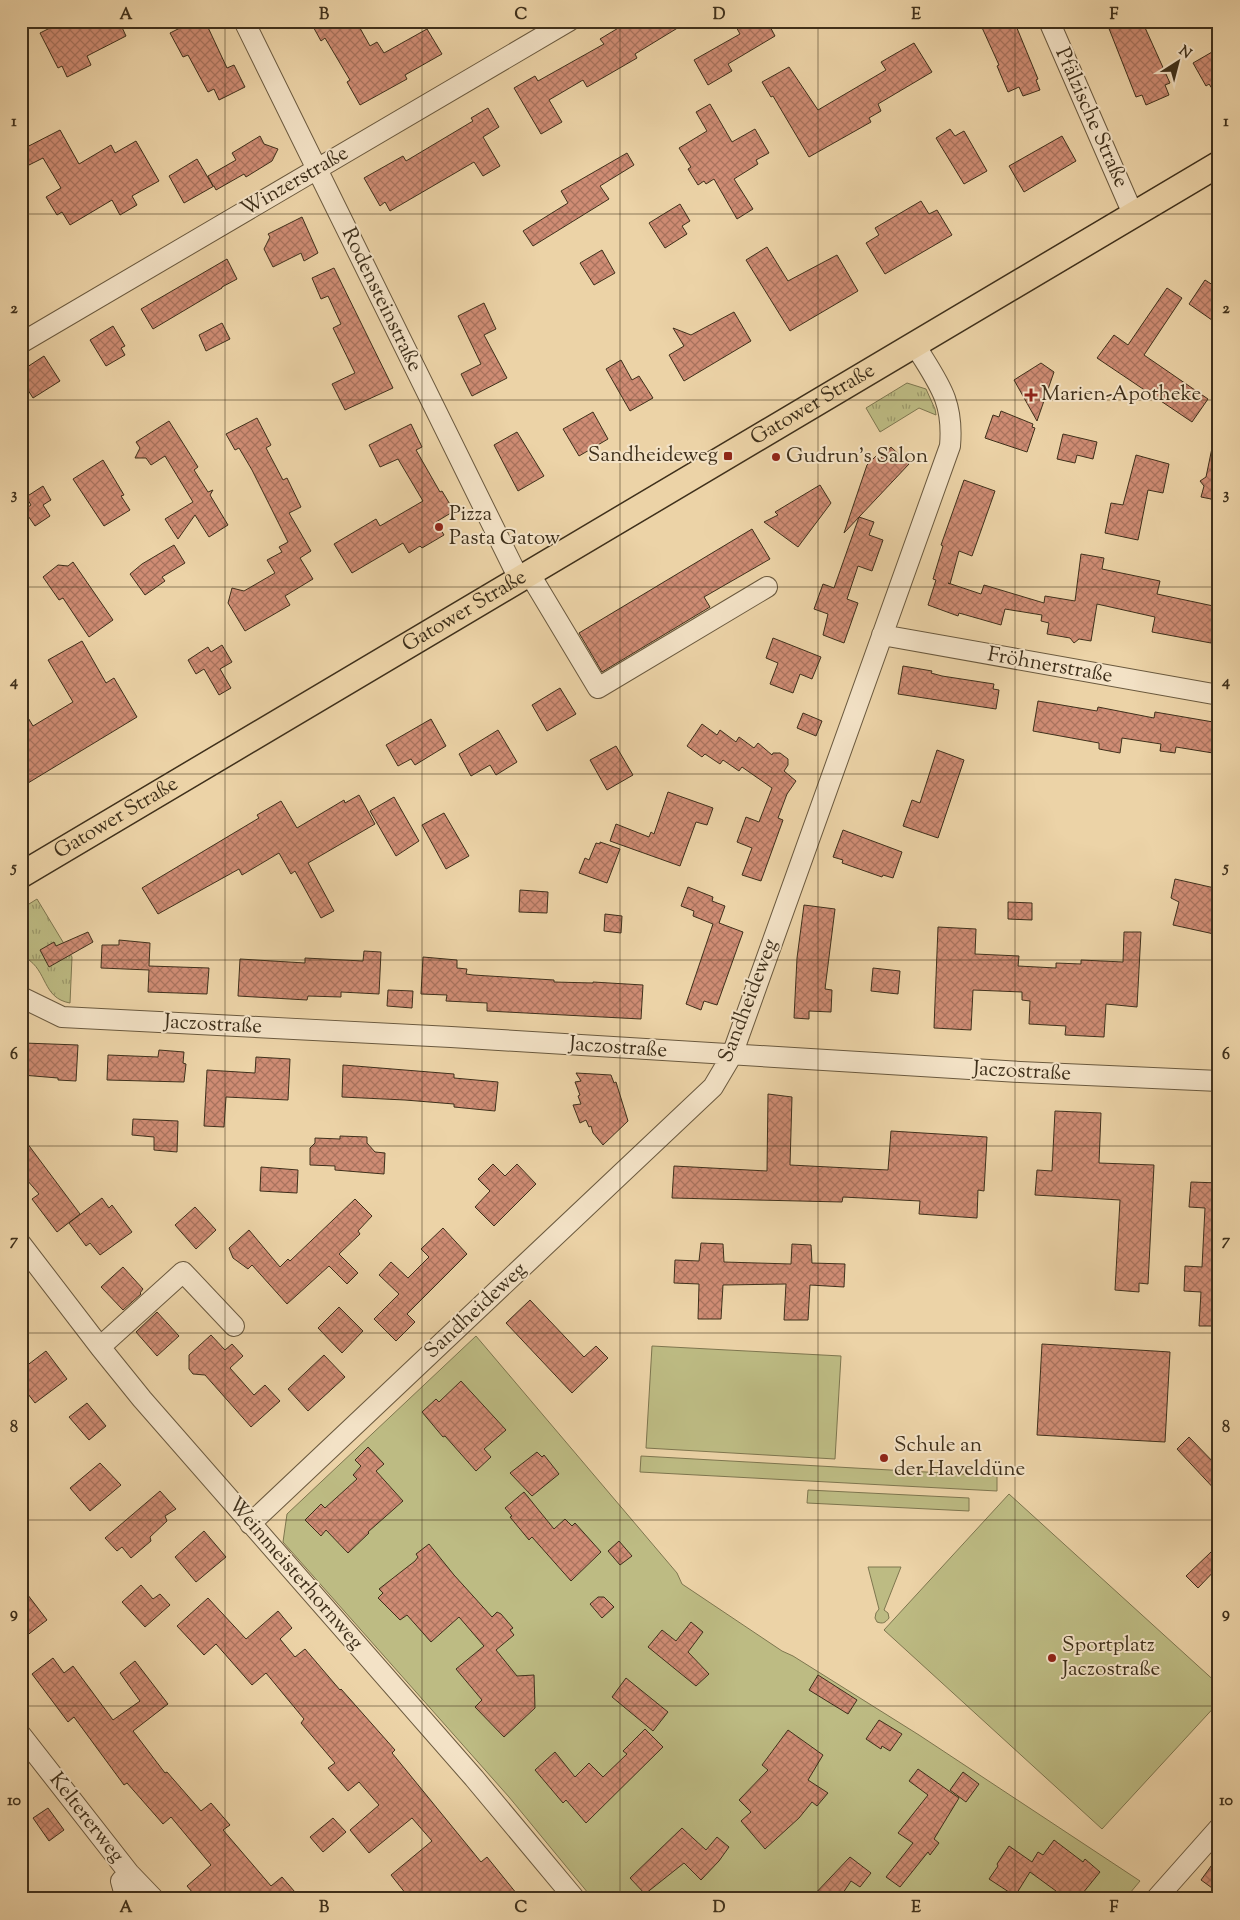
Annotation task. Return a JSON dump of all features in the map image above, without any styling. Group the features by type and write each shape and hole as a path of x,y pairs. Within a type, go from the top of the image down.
{"main road":[{"name":"Gatower Straße","path":"21,875 1219,164"}],"street":[{"name":"Rodensteinstraße","path":"244,21 318,168 423,386 524,576 598,688 767,587"},
{"name":"Winzerstraße","path":"21,343 569,21"},
{"name":"Pfälzische Straße","path":"1048,21 1133,214"},
{"name":"Sandheideweg","path":"250,1524 713,1087 732,1055 950,446 950,417 945,395 915,345"},
{"name":"Fröhnerstraße","path":"882,636 1219,695"},
{"name":"Jaczostraße","path":"21,996 62,1016 430,1036 1011,1072 1219,1081"},
{"name":"Weinmeisterhornweg","path":"21,1244 100,1348 250,1524 474,1778 575,1899"},
{"path":"100,1348 183,1272 234,1326"},
{"name":"Keltererweg","path":"21,1735 129,1873 154,1899"},
{"path":"1156,1899 1219,1828"},
{"path":"126,1899 121,1881 129,1873"}],"green space":[{"path":"907,383 926,389 936,415 919,408 880,432 866,408"},
{"path":"37,899 72,957 70,1003 54,996 33,963 26,958 21,961 21,909"},
{"path":"476,1336 677,1573 682,1584 782,1651 919,1735 1140,1881 1125,1899 593,1899 509,1797 283,1542 287,1514"},
{"path":"652,1346 841,1356 835,1459 646,1448"},
{"path":"641,1456 997,1476 997,1491 640,1472"},
{"path":"808,1490 969,1498 969,1511 807,1503"},
{"name":"Sportplatz Jaczostraße","path":"1009,1494 1219,1685 1219,1702 1102,1829 884,1630"},
{"path":"868,1567 901,1567 884,1610 888,1613 889,1618 884,1623 877,1622 875,1618 879,1609"}],"building":[{"path":"64,21 119,21 126,36 87,56 91,65 67,77 62,66 58,68 40,33"},
{"path":"194,21 205,21 227,68 234,65 245,87 219,100 214,89 208,92 188,55 183,57 170,33"},
{"path":"310,21 356,21 370,46 377,42 384,53 427,29 442,54 405,75 407,79 360,105 347,82 350,80 325,38 321,41"},
{"path":"630,21 689,21 635,54 637,58 587,87 583,80 549,100 562,122 541,134 514,88 535,76 538,81 604,44 600,39"},
{"path":"733,21 767,21 775,36 728,64 732,71 708,85 694,60 740,34"},
{"path":"979,21 1014,21 1038,79 1036,80 1040,90 1023,96 1019,87 1008,92 997,66 999,65"},
{"path":"1106,21 1142,21 1170,83 1165,85 1169,95 1146,105 1142,95 1136,97"},
{"path":"914,43 932,72 878,104 881,111 869,118 871,122 809,157 773,96 771,97 762,82 789,67 818,110 886,70 881,62"},
{"path":"1219,48 1219,99 1209,84 1206,86 1193,63"},
{"path":"710,104 732,142 755,129 769,153 756,160 758,164 734,179 753,209 737,219 714,179 706,184 704,181 698,185 688,169 691,167 679,148 707,131 696,112"},
{"path":"488,108 499,127 483,137 500,166 483,176 474,162 390,211 385,202 380,206 364,178 403,156 406,161 473,121 471,118"},
{"path":"950,129 955,136 964,131 987,171 964,184 936,138"},
{"path":"60,130 79,164 111,145 115,153 136,141 159,181 132,196 137,205 120,215 112,200 70,225 62,212 57,215 46,197 61,188 43,158 21,169 21,150"},
{"path":"260,136 264,144 278,149 272,161 246,177 244,174 216,190 214,186 184,203 169,176 197,159 213,186 208,176 236,160 232,153"},
{"path":"1062,136 1076,161 1024,192 1009,166"},
{"path":"627,153 634,165 600,186 609,199 533,246 523,231 568,203 561,191"},
{"path":"921,201 929,214 937,210 952,235 885,274 866,243 879,235 875,228"},
{"path":"680,204 690,221 682,226 687,234 665,248 649,223"},
{"path":"302,217 318,253 304,261 301,253 273,267 264,249 270,237 268,234"},
{"path":"767,247 788,281 837,255 858,291 790,331 746,260"},
{"path":"602,250 615,273 594,285 580,263"},
{"path":"227,259 237,279 153,329 141,309"},
{"path":"334,268 393,388 345,410 332,384 355,373 333,328 341,324 328,296 321,299 312,278"},
{"path":"1205,280 1219,289 1219,325 1189,304"},
{"path":"1167,288 1182,298 1144,355 1208,399 1192,422 1097,358 1114,335 1128,345"},
{"path":"484,303 496,329 484,335 507,378 472,396 461,374 481,364 458,316"},
{"path":"734,312 751,341 684,381 669,355 684,346 673,328 691,335"},
{"path":"222,323 230,339 206,351 199,335"},
{"path":"113,326 125,346 121,348 125,355 106,366 90,340"},
{"path":"44,356 60,381 33,398 21,379 21,371"},
{"path":"621,360 632,380 639,376 653,398 630,411 606,369"},
{"path":"1041,363 1054,372 1037,421 1014,380"},
{"path":"1001,411 1033,424 1032,427 1035,428 1027,452 985,438 993,415 999,417"},
{"path":"593,412 608,439 579,456 563,429"},
{"path":"257,418 271,445 266,448 283,480 287,478 301,507 289,513 311,551 300,558 313,579 285,596 290,605 245,631 228,603 232,588 244,591 275,573 267,560 282,552 279,547 288,542 252,470 239,448 235,450 226,434"},
{"path":"169,421 198,467 194,470 208,492 213,490 210,495 228,525 209,537 195,515 178,539 165,519 193,502 165,456 151,465 146,458 135,458 140,448 136,442"},
{"path":"411,424 422,447 416,450 440,492 442,491 454,511 436,522 444,535 409,553 403,543 352,573 334,544 376,519 380,526 423,501 398,459 380,467 369,445"},
{"path":"517,432 544,476 518,491 494,445"},
{"path":"1063,434 1097,442 1093,459 1077,455 1075,463 1057,459"},
{"path":"891,447 909,464 844,533 867,465 876,456 880,459"},
{"path":"1212,448 1219,449 1219,511 1211,499 1201,497 1204,486 1200,481 1206,477"},
{"path":"1136,455 1169,464 1163,493 1148,490 1138,540 1105,533 1111,503 1123,505"},
{"path":"103,460 124,495 121,496 130,510 104,526 73,479"},
{"path":"964,480 995,491 972,556 959,551 950,584 981,594 984,585 1044,603 1045,596 1075,601 1081,554 1104,558 1102,569 1160,581 1157,594 1218,607 1211,643 1152,632 1155,617 1097,604 1091,641 1079,639 1074,643 1070,638 1047,634 1049,623 1041,621 1042,615 1005,609 1001,625 959,613 958,616 928,605 936,580 933,579 943,546 941,545"},
{"path":"820,485 831,503 798,547 764,522 778,515 775,512"},
{"path":"43,486 51,500 43,505 50,516 35,526 24,510 31,505 26,497"},
{"path":"859,517 874,522 869,535 883,540 872,571 858,566 847,599 858,603 844,643 823,635 828,614 814,609 823,584 834,588"},
{"path":"752,529 770,559 704,597 710,607 602,672 579,633"},
{"path":"174,545 185,563 162,577 165,581 145,595 130,574 142,564"},
{"path":"73,562 113,620 89,637 63,598 59,600 43,577 58,565 68,566"},
{"path":"773,638 821,657 812,679 800,674 793,693 770,684 778,663 766,658"},
{"path":"82,641 106,683 114,678 137,717 28,783 21,774 21,706 33,726 73,702 48,660"},
{"path":"222,645 232,662 220,669 231,688 219,695 204,669 196,674 188,660 208,647 211,652"},
{"path":"903,666 932,671 931,673 942,676 994,684 993,689 999,690 996,709 898,694"},
{"path":"560,688 576,714 547,731 532,705"},
{"path":"1038,701 1097,711 1098,707 1154,718 1155,712 1219,723 1219,754 1176,747 1175,753 1160,751 1161,744 1122,738 1120,753 1099,749 1099,743 1033,731"},
{"path":"803,713 822,721 816,736 797,728"},
{"path":"431,719 446,746 415,765 411,759 398,766 386,745"},
{"path":"702,724 717,735 720,730 736,742 739,737 754,748 758,743 772,755 773,753 780,753 788,759 788,765 784,771 796,781 787,794 778,818 783,820 761,881 742,875 752,848 737,842 746,817 759,822 772,788 742,767 739,771 723,760 720,764 705,754 702,757 687,746"},
{"path":"498,730 517,762 496,775 490,765 471,776 459,754"},
{"path":"616,746 633,775 607,790 590,760"},
{"path":"937,750 964,760 938,838 903,826 912,800 920,803"},
{"path":"668,792 713,808 707,825 696,822 680,866 610,841 616,824 649,837 651,832 654,834"},
{"path":"359,795 375,824 308,863 334,911 321,918 295,871 291,874 279,853 242,875 239,869 158,914 142,888 259,818 257,815 281,801 297,828 344,800 345,803"},
{"path":"394,797 419,841 396,856 370,811"},
{"path":"444,813 469,856 446,869 422,825"},
{"path":"843,830 902,852 893,878 883,875 882,877 842,863 843,860 833,857"},
{"path":"600,842 620,849 607,883 579,873 585,858 589,860 596,843 600,844"},
{"path":"1175,879 1219,889 1219,911 1214,934 1173,925 1179,902 1171,898"},
{"path":"688,887 713,897 712,901 725,906 719,923 743,932 717,1005 704,1001 701,1010 686,1004 713,924 693,916 694,911 681,906"},
{"path":"520,890 548,892 547,913 519,912"},
{"path":"1008,902 1032,903 1032,920 1008,919"},
{"path":"804,905 835,909 825,989 832,990 831,1012 809,1011 809,1019 794,1018 797,958"},
{"path":"605,914 622,916 621,933 604,931"},
{"path":"938,927 976,929 975,954 1019,956 1018,966 1056,968 1056,963 1081,964 1081,960 1123,962 1124,932 1141,932 1137,1007 1106,1004 1104,1037 1065,1035 1066,1026 1029,1024 1030,1001 1022,1000 1022,992 973,990 971,1030 934,1028"},
{"path":"88,932 93,942 49,967 40,950 54,942 56,946"},
{"path":"119,940 150,943 149,966 209,968 207,994 148,992 149,970 101,968 102,945 119,945"},
{"path":"364,951 381,952 379,994 341,992 341,997 308,996 307,1000 238,996 240,959 305,963 305,958 363,961"},
{"path":"423,957 457,960 457,968 467,969 466,974 473,975 554,980 554,982 643,985 641,1019 487,1011 487,1003 446,1001 447,995 421,994"},
{"path":"873,968 900,971 898,994 871,991"},
{"path":"388,990 413,991 412,1008 387,1006"},
{"path":"24,1043 78,1045 76,1081 22,1075"},
{"path":"159,1050 184,1052 183,1063 186,1064 184,1082 107,1080 108,1055 158,1057"},
{"path":"256,1057 290,1059 288,1100 226,1097 224,1127 204,1126 207,1070 255,1073"},
{"path":"343,1065 454,1074 454,1078 498,1082 495,1111 454,1107 454,1104 342,1097"},
{"path":"576,1073 611,1075 614,1083 616,1082 628,1121 603,1145 593,1133 591,1126 589,1127 586,1120 580,1123 573,1105 581,1104 575,1082 581,1081"},
{"path":"768,1094 792,1097 790,1165 888,1170 891,1131 987,1137 984,1191 978,1190 977,1218 919,1214 920,1201 843,1197 842,1202 672,1198 674,1166 767,1171"},
{"path":"1055,1111 1101,1113 1099,1163 1154,1165 1148,1284 1139,1283 1139,1292 1115,1290 1120,1200 1035,1195 1037,1170 1052,1171"},
{"path":"133,1119 178,1121 177,1152 154,1150 154,1137 132,1135"},
{"path":"21,1135 80,1214 57,1232 32,1199 39,1194 21,1173"},
{"path":"340,1136 367,1137 367,1143 375,1152 385,1153 384,1174 335,1170 335,1166 310,1165 310,1148 315,1143 315,1138 340,1139"},
{"path":"493,1164 505,1176 517,1164 536,1184 494,1226 475,1207 490,1191 478,1179"},
{"path":"261,1167 298,1170 297,1193 260,1191"},
{"path":"1191,1182 1219,1183 1219,1326 1199,1326 1201,1292 1184,1291 1185,1266 1202,1267 1205,1208 1189,1207"},
{"path":"102,1198 109,1208 112,1205 132,1232 100,1255 90,1243 86,1246 69,1223"},
{"path":"355,1199 372,1216 358,1231 360,1234 339,1254 358,1273 347,1284 329,1266 287,1304 252,1265 248,1269 233,1258 229,1248 249,1230 280,1267 288,1259 290,1261"},
{"path":"195,1207 216,1230 196,1249 175,1225"},
{"path":"443,1228 467,1254 407,1314 415,1322 396,1341 374,1319 399,1294 379,1275 391,1262 408,1278 429,1257 421,1249"},
{"path":"701,1243 723,1244 724,1262 791,1264 792,1244 811,1245 812,1263 845,1264 844,1287 810,1285 808,1320 784,1320 786,1284 723,1285 721,1319 698,1319 699,1284 674,1283 675,1260 699,1261"},
{"path":"123,1267 143,1289 141,1294 123,1310 101,1287"},
{"path":"530,1300 584,1357 596,1346 608,1358 572,1393 506,1323"},
{"path":"339,1307 363,1331 342,1353 318,1328"},
{"path":"157,1312 179,1336 157,1356 136,1332"},
{"path":"211,1335 225,1350 232,1344 243,1356 230,1368 254,1395 265,1385 280,1401 251,1427 205,1375 193,1374 189,1369 189,1355"},
{"path":"1042,1344 1170,1352 1165,1442 1037,1435"},
{"path":"46,1351 67,1379 35,1403 21,1385 21,1370"},
{"path":"324,1355 345,1377 308,1411 288,1389"},
{"path":"461,1381 506,1430 484,1449 491,1457 476,1471 422,1412 436,1399 439,1402"},
{"path":"87,1403 106,1426 89,1440 69,1417"},
{"path":"1189,1437 1219,1468 1219,1494 1177,1449"},
{"path":"368,1447 384,1464 376,1471 403,1501 368,1532 348,1553 326,1530 321,1536 305,1520 321,1504 325,1508 357,1479 353,1475 361,1466 355,1460"},
{"path":"537,1452 542,1457 544,1455 559,1474 532,1496 510,1473"},
{"path":"100,1463 121,1485 90,1511 70,1488"},
{"path":"160,1491 176,1509 165,1516 167,1521 150,1537 151,1541 131,1558 122,1547 117,1551 105,1538"},
{"path":"524,1492 554,1529 565,1519 572,1526 575,1523 601,1552 571,1581 532,1537 529,1540 505,1508"},
{"path":"204,1531 226,1557 196,1582 175,1557"},
{"path":"619,1541 632,1556 620,1565 608,1551"},
{"path":"429,1544 492,1617 497,1612 501,1614 513,1628 510,1630 514,1635 496,1650 517,1676 534,1675 535,1708 504,1737 475,1707 482,1700 456,1669 484,1646 459,1617 431,1642 407,1615 400,1620 378,1598 383,1593 379,1589 415,1561 418,1557 416,1554"},
{"path":"1211,1552 1219,1559 1219,1566 1198,1588 1186,1576"},
{"path":"141,1585 153,1599 160,1594 170,1605 145,1627 122,1602"},
{"path":"21,1586 47,1620 21,1640"},
{"path":"598,1597 604,1597 614,1607 602,1618 590,1604"},
{"path":"208,1598 246,1639 278,1611 292,1628 280,1639 295,1657 305,1649 395,1750 392,1753 481,1862 487,1857 521,1899 410,1899 391,1875 432,1841 412,1818 369,1853 350,1830 379,1805 359,1782 348,1791 328,1768 335,1763 301,1723 304,1719 266,1673 252,1685 216,1644 204,1655 177,1626"},
{"path":"691,1622 703,1632 688,1652 709,1674 696,1686 648,1647 662,1630 676,1641"},
{"path":"53,1658 64,1673 73,1666 113,1720 140,1701 120,1673 135,1661 168,1704 133,1731 165,1773 167,1772 201,1811 211,1803 230,1825 223,1830 271,1886 282,1877 301,1899 198,1899 187,1886 211,1865 171,1817 163,1824 127,1783 124,1785 74,1717 68,1722 32,1674"},
{"path":"818,1675 857,1700 848,1714 809,1690"},
{"path":"626,1678 668,1712 653,1731 612,1697"},
{"path":"879,1720 902,1734 890,1751 882,1746 881,1749 866,1739"},
{"path":"645,1729 663,1747 586,1823 566,1800 563,1803 535,1770 555,1752 575,1777 589,1763 603,1777 627,1754 623,1751"},
{"path":"788,1730 823,1755 808,1780 828,1793 817,1806 812,1802 799,1818 765,1849 741,1821 751,1812 739,1800 768,1770 762,1765"},
{"path":"918,1769 959,1798 934,1839 939,1843 930,1855 928,1852 900,1887 886,1877 913,1843 898,1833 928,1795 909,1781"},
{"path":"963,1772 979,1784 966,1802 950,1790"},
{"path":"48,1808 64,1830 49,1841 33,1818"},
{"path":"333,1818 346,1832 323,1852 310,1837"},
{"path":"682,1828 706,1850 717,1837 729,1847 701,1880 684,1863 645,1894 630,1878"},
{"path":"1054,1840 1083,1862 1085,1859 1100,1872 1078,1899 1051,1899 1056,1891 1030,1872 1015,1896 989,1879 1009,1846 1032,1862 1038,1852 1043,1855"},
{"path":"1219,1855 1219,1893 1201,1880"},
{"path":"850,1857 871,1873 860,1887 851,1881 839,1899 810,1899"}],"place":[{"name":"Marien-Apotheke","path":"1031,395"},
{"name":"Sandheideweg","path":"728,456"},
{"name":"Gudrun's Salon","path":"776,457"},
{"name":"Pizza Pasta Gatow","path":"439,527"},
{"name":"Schule an der Haveldüne","path":"884,1458"},
{"name":"Sportplatz Jaczostraße","path":"1052,1658"}]}
